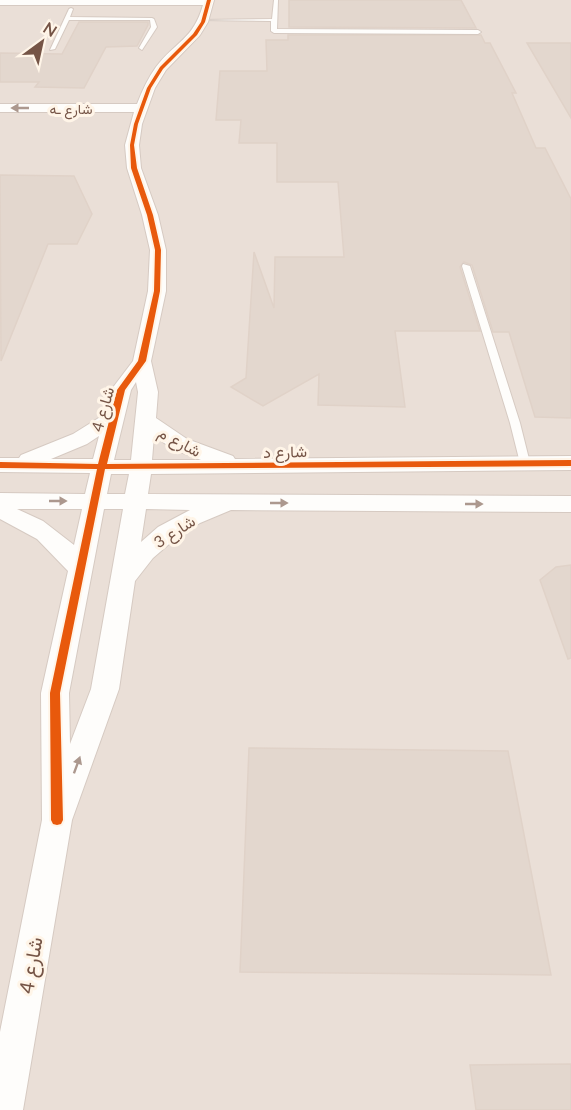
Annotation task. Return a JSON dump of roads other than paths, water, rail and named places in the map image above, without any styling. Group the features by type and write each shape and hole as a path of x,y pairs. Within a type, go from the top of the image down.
{"street":[{"path":"45,0 58,2"},
{"path":"5,4 58,2 207,8"},
{"path":"5,4 69,13 207,8"},
{"name":"شارع 4","path":"4,1110 57,820 105,690 141,467 148,392 142,361 157,291 158,250 150,215 134,168 130,124 141,108 149,87 162,68 195,35 207,8"},
{"name":"شارع ـه","path":"0,108 141,108"},
{"name":"شارع 4","path":"57,820 55,693 102,466 121,390 142,361"},
{"path":"6,465 59,449 80,439 115,416"},
{"name":"شارع م","path":"146,421 180,444 201,453 251,466"},
{"name":"شارع د","path":"6,465 141,467 571,463"},
{"path":"0,501 571,504"},
{"name":"شارع 3","path":"123,578 139,557 159,538 200,514 237,502"},
{"path":"0,511 41,529 64,547 81,570"}],"lane":[{"path":"276,0 274,32 478,32"},
{"path":"207,8 274,20"},
{"path":"52,49 69,13 152,19 154,27 142,48"},
{"path":"466,266 515,423 525,463"}]}
